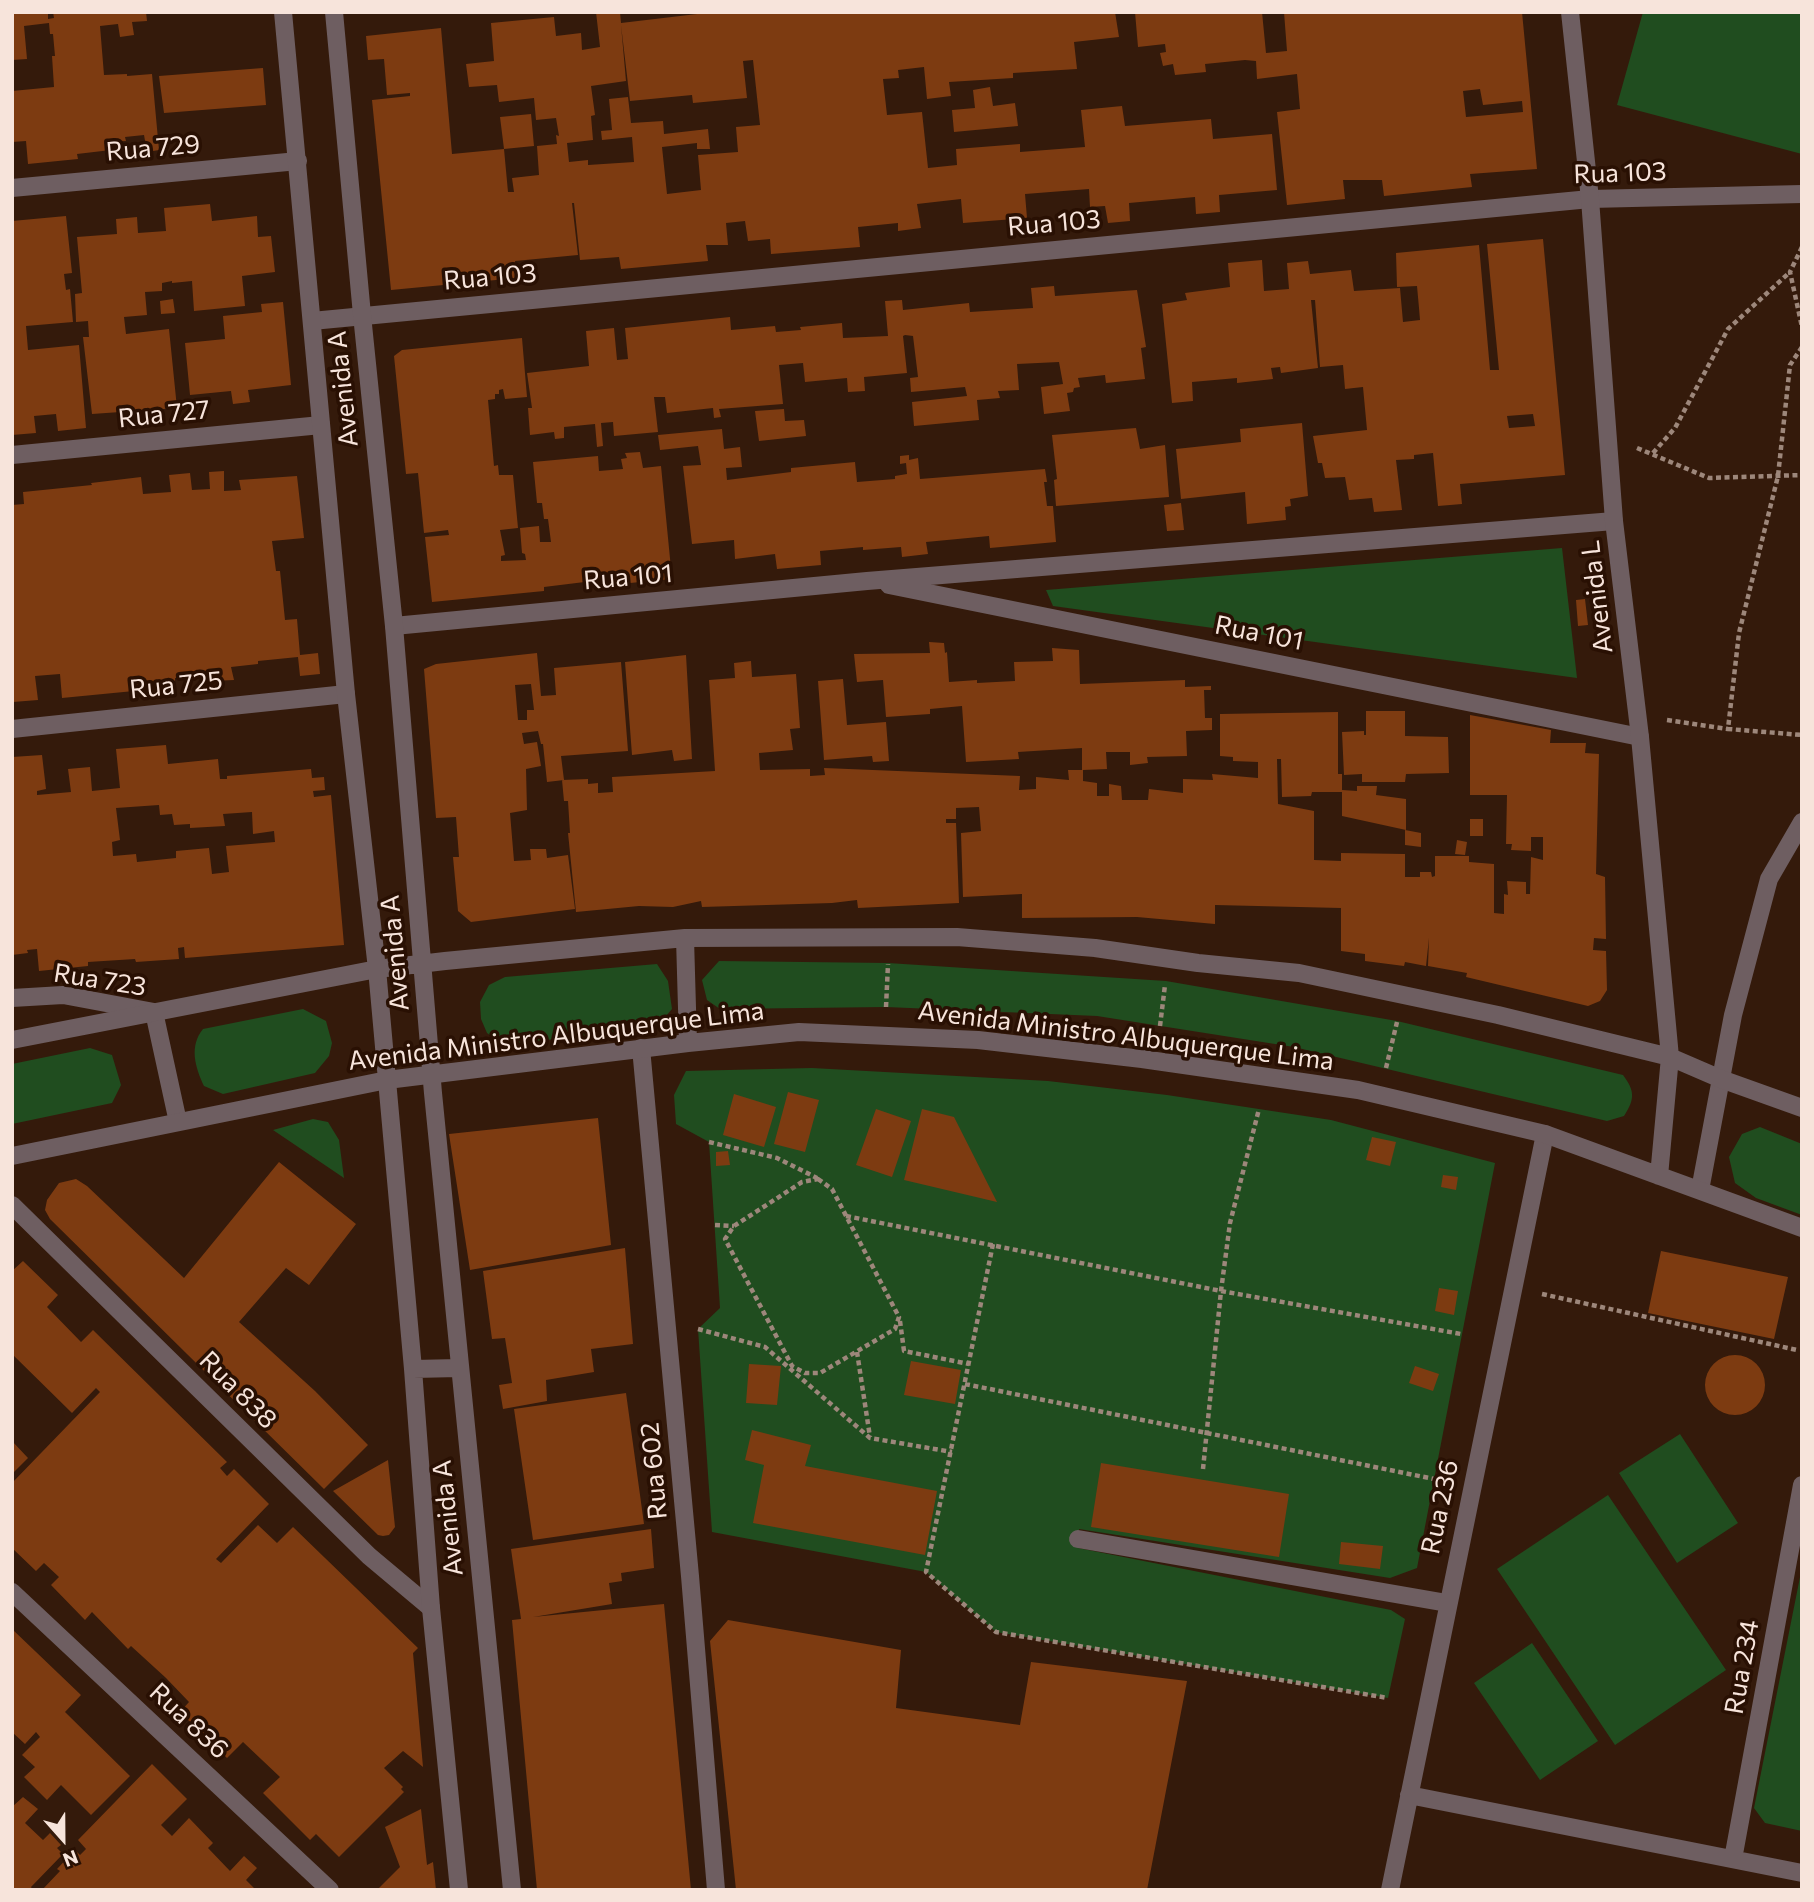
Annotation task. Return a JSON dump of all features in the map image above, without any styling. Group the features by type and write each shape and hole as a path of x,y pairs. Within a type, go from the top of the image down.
{"street":[{"name":"Avenida A","path":"284,12 346,694 377,970 413,1369 431,1608 459,1890"},
{"name":"Avenida A","path":"334,12 394,626 459,1368 512,1890"},
{"name":"Avenida L","path":"1570,12 1590,199 1614,522 1640,737 1670,1057 1659,1175"},
{"name":"Rua 729","path":"12,188 298,161"},
{"name":"Rua 103","path":"312,321 1590,199 1802,194"},
{"name":"Rua 727","path":"12,455 321,425"},
{"name":"Rua 101","path":"394,626 867,581 1614,522"},
{"name":"Rua 101","path":"867,581 1640,737"},
{"name":"Rua 725","path":"12,729 346,694"},
{"path":"1700,1190 1733,1016 1769,879 1802,822"},
{"path":"12,1040 422,963 685,938 957,937 1095,948 1299,973 1498,1015 1670,1057 1721,1079 1802,1108"},
{"path":"685,938 688,1043"},
{"name":"Rua 723","path":"12,998 63,995 154,1012 178,1122"},
{"name":"Avenida Ministro Albuquerque Lima","path":"12,1156 387,1080 641,1048 799,1032 978,1040 1142,1059 1358,1090 1545,1135 1802,1227"},
{"name":"Rua 602","path":"641,1048 716,1890"},
{"name":"Rua 236","path":"1390,1890 1545,1135"},
{"name":"Rua 838","path":"12,1205 369,1556 431,1608"},
{"path":"413,1369 459,1368"},
{"name":"Rua 234","path":"1733,1859 1802,1485"},
{"path":"1078,1539 1447,1602"},
{"name":"Rua 836","path":"12,1592 330,1890"},
{"path":"1409,1795 1802,1873"}],"path":[{"path":"1653,453 1675,428 1728,329 1790,272 1802,247"},
{"path":"1790,272 1802,327"},
{"path":"1728,729 1739,633 1778,476 1790,365 1802,347"},
{"path":"1627,444 1709,478 1802,475"},
{"path":"1658,719 1728,729 1802,735"},
{"path":"886,1007 888,963"},
{"path":"1160,1026 1166,981"},
{"path":"1386,1069 1397,1021"},
{"path":"1203,1469 1231,1220 1259,1109"},
{"path":"709,1142 777,1157 832,1189 900,1317 904,1351 969,1364"},
{"path":"818,1179 802,1182 734,1226 725,1239 792,1366 805,1373 820,1373 895,1329 900,1317"},
{"path":"846,1216 1221,1291 1461,1334"},
{"path":"715,1225 734,1226"},
{"path":"993,1244 926,1572 996,1632 1388,1698"},
{"path":"1542,1294 1797,1350"},
{"path":"698,1329 765,1347 870,1438 952,1452"},
{"path":"857,1352 870,1438"},
{"path":"965,1384 1434,1479"}],"green space":[{"path":"1643,12 1802,12 1802,154 1617,105"},
{"path":"1562,548 1577,678 1053,606 1046,590"},
{"path":"719,961 888,963 1166,981 1397,1021 1623,1075 1630,1086 1632,1100 1624,1116 1607,1121 1294,1047 1097,1016 886,1007 720,1009 707,1000 702,980"},
{"path":"657,964 668,981 672,1009 659,1024 644,1031 502,1044 487,1033 481,1019 480,1002 489,985 505,977"},
{"path":"303,1009 326,1021 332,1043 329,1056 315,1073 223,1094 204,1086 195,1057 196,1042 203,1029"},
{"path":"90,1048 112,1055 121,1085 112,1103 12,1124 12,1064"},
{"path":"812,1068 1048,1081 1167,1095 1331,1120 1495,1163 1417,1568 1390,1578 1079,1529 1078,1548 1391,1610 1405,1619 1388,1698 996,1632 926,1572 712,1532 698,1329 720,1308 709,1142 676,1124 674,1095 686,1071"},
{"path":"313,1119 328,1122 339,1140 344,1178 273,1130"},
{"path":"1760,1127 1802,1144 1802,1215 1756,1198 1735,1183 1729,1157 1742,1134"},
{"path":"1680,1434 1738,1523 1677,1563 1619,1473"},
{"path":"1608,1495 1726,1670 1615,1745 1497,1569"},
{"path":"1802,1567 1802,1831 1765,1823 1754,1808"},
{"path":"1532,1643 1598,1741 1540,1780 1474,1683"}],"building":[{"path":"12,12 48,12 48,19 54,18 53,12 146,12 147,21 132,22 134,35 120,37 118,24 100,26 104,75 152,74 159,150 147,152 144,135 125,137 126,141 110,142 111,150 77,154 78,159 28,164 26,141 12,142 12,91 54,87 53,34 50,34 49,23 24,26 27,59 12,60"},
{"path":"596,12 620,12 621,23 714,12 1115,12 1119,37 1074,42 1077,69 1013,73 1013,78 949,82 951,96 927,99 924,67 898,70 899,78 883,79 887,115 922,112 928,168 957,165 956,149 1020,144 1020,152 1085,147 1081,110 1122,106 1125,126 1211,119 1213,139 1272,134 1277,190 1219,195 1220,212 1196,214 1195,197 1129,203 1130,221 1108,223 1105,206 1090,207 1089,189 1025,194 1027,218 963,223 961,199 917,204 921,228 898,231 898,223 858,227 860,247 771,254 770,239 748,241 745,221 726,223 728,245 706,245 708,261 621,269 619,257 580,260 572,203 578,255 515,261 517,278 391,290 372,100 410,96 410,93 387,95 384,59 368,60 366,36 441,28 452,154 504,149 508,192 514,192 512,178 539,175 537,146 557,144 556,135 559,136 556,118 536,120 534,98 499,102 497,85 469,87 466,64 494,61 491,23 554,17 556,36 581,33 582,50 600,47","holes":["621,25 630,101 692,95 693,103 747,98 743,61 753,60 760,125 736,127 738,152 698,155 701,190 667,194 662,147 697,143 697,149 710,149 708,129 664,134 663,121 631,123 628,97 609,99 612,130 601,131 602,140 632,137 634,162 588,165 588,160 569,162 567,143 593,140 591,116 595,115 591,86 626,81"]},
{"path":"1135,12 1262,12 1266,53 1287,51 1284,12 1522,12 1537,169 1470,174 1472,187 1384,196 1382,180 1343,180 1345,199 1287,205 1277,112 1300,109 1297,74 1257,79 1256,61 1245,60 1205,64 1206,72 1175,75 1173,64 1163,66 1160,53 1166,52 1165,44 1138,47","holes":["1480,89 1483,105 1522,101 1523,112 1466,117 1463,91"]},
{"path":"263,68 266,105 164,113 159,76"},
{"path":"990,87 993,106 1015,103 1018,126 954,132 952,110 975,108 973,90"},
{"path":"531,114 534,146 504,149 500,117"},
{"path":"210,204 212,221 257,216 258,237 271,236 275,272 242,276 245,306 194,311 192,281 162,283 162,291 145,292 147,315 124,317 126,334 169,329 177,408 92,414 83,337 89,337 88,321 76,322 75,294 82,293 77,237 117,234 116,219 137,217 138,233 166,231 164,208"},
{"path":"66,216 72,273 64,274 66,290 70,289 73,322 26,326 28,350 79,345 86,428 58,431 56,414 34,416 36,433 12,435 12,221"},
{"path":"1543,239 1565,475 1460,484 1462,504 1438,506 1433,453 1414,455 1414,459 1396,460 1402,510 1374,512 1372,498 1349,500 1345,477 1325,478 1322,463 1318,463 1313,436 1367,430 1363,387 1345,389 1343,365 1320,367 1315,300 1311,300 1318,368 1281,373 1280,367 1271,368 1273,379 1237,383 1237,378 1192,382 1193,401 1172,403 1162,304 1187,300 1185,293 1230,287 1228,263 1262,260 1264,291 1289,289 1287,263 1308,261 1310,274 1351,270 1354,291 1400,288 1403,322 1420,320 1417,286 1397,287 1396,253 1479,245 1490,370 1499,370 1487,244","holes":["1533,414 1535,426 1509,428 1507,416"]},
{"path":"1054,286 1055,296 1137,290 1146,347 1141,348 1145,379 1106,383 1105,375 1078,378 1080,387 1067,393 1070,411 1044,414 1041,387 1063,384 1059,362 1017,364 1019,390 998,391 1000,398 977,400 979,420 914,426 912,402 967,396 965,387 911,392 910,378 918,377 913,336 905,335 907,373 864,377 865,391 848,392 847,378 805,382 803,363 779,365 783,404 719,409 721,417 714,418 713,408 667,413 665,397 654,397 658,432 614,436 613,422 601,423 603,446 597,447 595,424 564,427 564,438 555,439 554,432 530,435 528,408 532,408 527,373 589,366 586,331 614,328 617,360 628,359 625,328 730,317 731,330 775,326 776,332 842,323 843,338 888,336 885,301 902,300 903,310 969,303 970,312 1033,308 1031,288"},
{"path":"173,299 175,313 161,314 160,301"},
{"path":"283,302 291,385 248,390 250,402 233,404 231,391 190,395 185,343 225,339 223,316 262,312 261,304"},
{"path":"522,338 527,397 505,399 503,389 499,390 499,394 495,394 495,399 488,400 494,466 498,465 499,475 513,475 518,528 500,530 505,555 501,556 501,561 526,560 525,554 522,553 520,528 539,526 540,542 551,542 548,519 544,519 542,503 537,503 533,462 598,456 599,471 623,469 621,459 627,458 625,453 640,452 643,468 661,466 672,579 609,585 609,579 544,587 544,591 432,602 425,537 449,535 448,530 424,533 418,473 406,474 394,356 402,350"},
{"path":"784,409 785,421 804,420 806,436 759,441 755,411"},
{"path":"1302,423 1308,496 1290,499 1291,506 1285,507 1286,520 1247,524 1245,492 1181,499 1176,449 1241,442 1240,429"},
{"path":"1136,428 1140,449 1165,445 1169,497 1056,506 1054,480 1057,479 1052,435"},
{"path":"722,429 724,449 740,447 742,467 726,468 727,480 791,472 791,468 855,462 857,482 895,479 895,476 907,474 906,463 900,464 900,456 909,455 909,460 918,458 920,479 1045,469 1047,506 1053,506 1056,542 990,548 989,536 926,542 928,554 902,557 901,547 820,551 821,565 777,569 775,554 735,559 734,540 692,544 683,466 701,465 698,446 660,450 658,435"},
{"path":"224,471 224,491 241,490 239,480 297,476 304,538 272,541 276,571 280,571 285,620 297,619 300,655 318,653 320,674 300,676 298,657 231,667 234,680 211,681 210,675 175,678 175,687 62,698 60,674 35,676 38,700 13,702 12,505 24,504 23,492 141,477 143,494 171,492 169,475 190,473 192,490 210,489 209,472"},
{"path":"1181,503 1184,530 1167,531 1164,505"},
{"path":"1585,599 1588,625 1578,626 1576,600"},
{"path":"929,642 944,643 949,682 1015,681 1014,662 1053,661 1052,648 1079,650 1080,684 1185,680 1185,687 1211,686 1211,690 1204,690 1205,718 1212,718 1212,730 1186,731 1187,756 1147,757 1148,763 1130,765 1130,752 1106,752 1107,769 1083,770 1083,781 1097,783 1097,796 1109,796 1109,784 1121,786 1122,800 1148,800 1149,789 1183,793 1183,779 1213,780 1212,774 1258,778 1258,762 1233,761 1233,757 1220,756 1220,714 1338,712 1338,774 1342,774 1342,790 1357,791 1357,786 1377,786 1376,795 1406,799 1406,830 1342,816 1342,792 1312,792 1311,796 1282,797 1281,759 1277,759 1278,804 1314,811 1314,860 1341,861 1341,853 1405,854 1405,877 1420,877 1420,872 1431,872 1432,877 1435,876 1435,856 1469,856 1469,862 1494,864 1494,913 1504,914 1504,894 1508,895 1507,881 1526,882 1526,894 1530,894 1531,857 1543,860 1543,837 1531,837 1531,851 1511,850 1512,844 1506,844 1507,795 1470,795 1470,715 1551,730 1550,743 1586,743 1585,753 1599,754 1596,874 1605,877 1606,939 1594,938 1593,950 1606,951 1607,990 1600,1001 1588,1006 1466,977 1467,973 1428,966 1429,938 1426,966 1405,962 1404,966 1365,961 1365,954 1341,951 1341,908 1215,905 1215,924 1137,917 1022,918 1022,894 963,897 961,833 981,831 979,807 956,808 956,819 946,819 946,823 956,823 959,903 858,908 857,900 702,907 701,901 673,907 639,906 576,912 568,833 568,801 564,801 562,780 588,779 588,784 598,783 598,793 613,792 612,777 715,771 709,680 735,678 734,663 751,661 752,677 796,674 800,728 790,729 793,750 759,753 760,770 810,769 810,776 825,775 824,768 1020,776 1019,790 1036,789 1036,777 1069,780 1068,770 1082,770 1082,748 1018,752 1019,759 966,762 962,706 930,709 930,714 886,717 883,680 857,682 854,654 930,653"},
{"path":"537,653 541,696 556,695 554,668 621,662 628,751 561,756 564,780 547,782 543,744 538,731 522,733 524,744 537,742 541,766 526,769 527,810 510,813 514,861 531,860 530,849 546,849 547,858 568,855 575,909 471,922 458,911 453,857 459,857 456,817 436,818 424,669 436,664","holes":["531,684 534,710 527,710 527,720 518,720 515,685"]},
{"path":"686,655 692,759 674,761 672,750 632,755 625,662"},
{"path":"843,679 847,725 886,722 889,761 873,762 872,756 824,760 818,681"},
{"path":"1366,711 1405,711 1405,736 1448,737 1449,773 1406,774 1405,782 1362,782 1362,774 1344,775 1342,732 1364,731 1366,735"},
{"path":"166,745 168,764 218,759 220,779 227,779 227,776 311,769 312,778 324,777 325,790 313,791 314,797 331,795 344,945 185,958 184,947 178,948 179,959 88,962 88,966 39,971 37,949 12,955 12,757 42,755 46,789 37,791 37,795 71,792 68,769 90,767 92,791 120,788 116,749","holes":["159,805 160,815 172,814 174,825 190,824 190,828 225,826 223,814 252,812 253,834 274,831 275,842 226,846 229,872 212,874 209,848 176,851 176,858 137,862 136,854 113,856 112,842 120,840 116,808"]},
{"path":"1470,819 1483,819 1483,836 1470,836"},
{"path":"1405,830 1421,833 1421,847 1405,845"},
{"path":"1457,840 1467,842 1465,855 1455,854"},
{"path":"788,1092 819,1100 805,1152 774,1144"},
{"path":"734,1094 776,1107 764,1147 723,1135"},
{"path":"876,1109 911,1121 892,1177 856,1165"},
{"path":"922,1109 954,1117 997,1202 904,1180"},
{"path":"598,1118 611,1245 470,1270 449,1134"},
{"path":"1372,1137 1396,1142 1390,1166 1366,1160"},
{"path":"728,1151 730,1165 716,1166 716,1152"},
{"path":"279,1162 356,1224 309,1285 286,1268 239,1322 315,1391 368,1445 324,1489 50,1219 45,1210 47,1200 59,1183 76,1179 87,1186 184,1278"},
{"path":"1443,1175 1458,1177 1456,1190 1441,1187"},
{"path":"625,1248 633,1344 591,1349 594,1372 546,1380 547,1401 503,1409 499,1385 512,1383 505,1338 492,1339 483,1271"},
{"path":"1661,1251 1788,1277 1774,1339 1648,1313"},
{"path":"23,1261 58,1295 47,1307 81,1342 93,1330 227,1462 220,1468 227,1476 234,1469 269,1504 216,1559 221,1563 258,1525 277,1543 293,1527 418,1648 413,1653 423,1767 403,1751 384,1768 403,1787 401,1789 404,1792 339,1857 316,1834 310,1840 263,1793 280,1777 243,1742 227,1758 180,1712 189,1702 166,1678 131,1646 128,1649 92,1612 85,1620 51,1585 59,1577 44,1563 36,1571 12,1548 12,1483 100,1392 96,1388 72,1413 12,1354 12,1271"},
{"path":"1439,1288 1458,1291 1454,1315 1435,1311"},
{"path":"1729,1355 1741,1355 1760,1368 1765,1385 1763,1397 1752,1410 1741,1415 1729,1415 1710,1402 1705,1391 1705,1379 1718,1360"},
{"path":"911,1361 961,1370 955,1404 904,1395"},
{"path":"749,1364 781,1366 777,1405 746,1403"},
{"path":"1415,1366 1439,1374 1433,1391 1409,1383"},
{"path":"626,1393 644,1524 533,1540 514,1409"},
{"path":"752,1430 811,1445 805,1466 937,1491 925,1555 753,1523 764,1465 745,1460"},
{"path":"12,1441 28,1458 12,1474"},
{"path":"388,1460 395,1527 389,1535 383,1536 378,1535 333,1491"},
{"path":"1101,1463 1289,1494 1279,1557 1091,1527"},
{"path":"651,1529 654,1568 621,1573 622,1581 609,1583 612,1604 533,1617 664,1604 691,1890 537,1890 512,1620 521,1619 511,1549"},
{"path":"1341,1542 1383,1546 1380,1569 1339,1564"},
{"path":"728,1620 901,1650 896,1708 1020,1725 1031,1662 1187,1681 1147,1890 736,1890 710,1641"},
{"path":"12,1629 81,1695 65,1712 130,1776 91,1815 61,1785 47,1800 24,1777 35,1767 22,1755 40,1737 36,1732 25,1744 12,1732"},
{"path":"152,1764 187,1799 161,1825 172,1836 189,1818 213,1843 208,1848 230,1871 244,1856 257,1868 246,1880 256,1890 42,1890 75,1850 80,1855 86,1849 78,1840"},
{"path":"23,1797 38,1809 25,1823 43,1840 50,1833 61,1845 57,1848 63,1854 31,1887 33,1890 12,1890 12,1807"},
{"path":"421,1809 427,1865 433,1862 436,1890 377,1890 400,1867 385,1827"}]}
